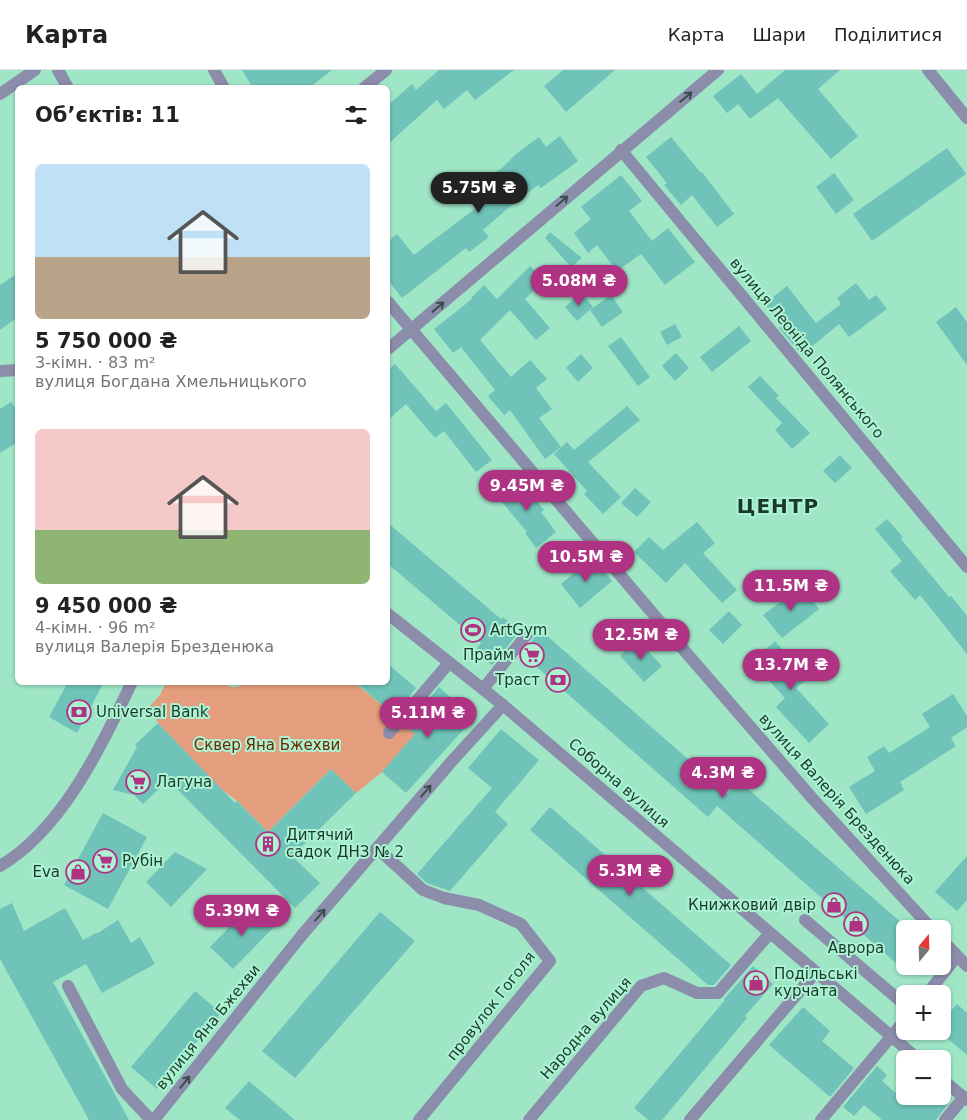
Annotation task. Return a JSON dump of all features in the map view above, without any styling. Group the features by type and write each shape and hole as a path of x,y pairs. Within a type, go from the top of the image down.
{"street":[{"path":"0,94 35,70"},
{"path":"58,70 66,85"},
{"path":"214,70 222,85"},
{"path":"368,85 386,70"},
{"path":"390,347 621,150 718,70"},
{"path":"928,70 967,118"},
{"name":"вулиця Леоніда Полянського","path":"621,150 967,567"},
{"name":"вулиця Валерія Брезденюка","path":"390,304 689,657 812,798 924,920"},
{"path":"2,370 15,370"},
{"name":"Соборна вулиця","path":"390,616 503,705 907,1050"},
{"path":"483,689 529,632"},
{"path":"389,733 449,663"},
{"path":"2,861 30,843 47,826 76,787 97,753 131,685"},
{"name":"вулиця Яна Бжехви","path":"153,1120 302,935 452,761 503,705"},
{"name":"провулок Гоголя","path":"377,848 423,890 444,898 479,905 521,924 550,961 419,1120"},
{"path":"805,920 896,997"},
{"name":"Народна вулиця","path":"529,1120 641,986 664,978 697,993 718,993 770,934"},
{"path":"951,950 967,966"},
{"path":"934,985 957,956"},
{"path":"690,1120 815,972"},
{"path":"68,986 122,1090 153,1120"},
{"path":"821,1120 896,1032"},
{"path":"945,1120 966,1098 951,1086"}],"green space":[{"name":"Сквер Яна Бжехви","path":"165,685 227,685 238,687 242,685 357,685 416,733 382,772 356,793 331,769 268,832 237,801 220,788 158,723 149,707 160,695"}],"building":[{"path":"242,70 332,70 313,85 251,85"},
{"path":"439,70 514,70 475,100 467,90 444,109 437,100 390,142 390,103 412,84 416,90"},
{"path":"563,70 615,70 566,112 544,86"},
{"path":"785,70 840,70 818,89 858,136 831,159 778,98 750,119 738,104 727,113 713,96 741,74 757,94"},
{"path":"560,136 578,161 541,188 538,185 507,209 483,230 489,237 469,252 466,248 402,298 390,283 390,240 397,234 414,255 488,199 483,193 488,188 484,180 502,168 516,154 539,137 546,147"},
{"path":"671,137 702,172 734,214 717,227 692,195 681,205 664,185 667,183 646,157"},
{"path":"947,148 966,174 872,241 853,214"},
{"path":"834,173 854,200 836,214 816,187"},
{"path":"621,175 642,201 629,211 652,241 668,228 695,262 665,285 641,254 617,271 597,245 588,253 574,233 591,219 581,207"},
{"path":"550,232 582,258 571,267 545,238"},
{"path":"530,266 544,280 525,299 550,328 536,340 510,310 480,340 511,377 530,360 547,379 536,388 552,409 539,418 561,447 545,459 510,410 504,415 488,396 495,390 461,347 453,353 434,329 472,299 484,285 497,299"},
{"path":"15,275 15,319 0,330 0,285"},
{"path":"856,283 869,300 876,295 887,309 849,337 839,324 802,355 779,328 782,326 766,305 787,286 816,323 841,304 837,298"},
{"path":"581,292 593,307 577,321 565,307"},
{"path":"611,295 623,312 602,327 590,310"},
{"path":"956,307 967,322 967,365 936,322"},
{"path":"675,324 682,337 667,345 660,332"},
{"path":"739,326 751,341 712,372 700,357"},
{"path":"621,337 650,377 638,386 608,346"},
{"path":"676,353 689,368 675,381 662,366"},
{"path":"581,354 593,368 578,382 566,368"},
{"path":"395,364 436,411 446,403 492,460 476,472 444,431 435,438 406,404 390,418 390,368"},
{"path":"760,376 779,396 776,398 810,433 792,449 775,430 782,423 748,387"},
{"path":"11,402 15,408 15,444 0,453 0,409"},
{"path":"627,406 640,420 588,462 621,497 603,514 584,494 587,491 554,454 567,442 574,450"},
{"path":"840,455 852,468 835,483 823,471"},
{"path":"518,478 544,510 541,512 556,532 536,548 525,533 527,532 497,496"},
{"path":"635,488 651,502 637,517 621,503"},
{"path":"887,519 903,537 901,539 967,616 967,654 920,595 915,600 890,571 902,561 875,529"},
{"path":"697,522 715,543 703,553 737,590 722,603 685,563 666,583 634,552 649,537 663,550"},
{"path":"390,525 501,619 503,617 520,631 492,665 475,651 481,643 390,566"},
{"path":"592,558 612,581 580,608 561,584"},
{"path":"801,586 819,609 782,638 763,615"},
{"path":"729,611 742,625 723,644 709,630"},
{"path":"538,628 728,794 739,781 898,920 896,920 896,963 717,806 708,817 522,654 535,637"},
{"path":"638,640 662,666 644,682 620,656"},
{"path":"775,641 808,678 796,688 829,724 809,743 776,707 785,698 752,662"},
{"path":"390,666 416,688 394,715 359,685 390,685"},
{"path":"66,685 102,685 77,733 49,717"},
{"path":"439,687 474,718 406,793 382,772 415,734 406,726"},
{"path":"953,694 967,716 967,727 951,738 956,746 900,782 904,790 866,814 849,787 875,771 867,757 884,746 889,753 930,727 922,714"},
{"path":"158,723 235,803 237,801 268,832 331,769 356,793 292,856 320,883 295,908 168,780 143,804 134,795 113,790 137,747 135,745"},
{"path":"501,729 539,760 495,812 508,824 450,891 427,883 417,874 492,788 468,768"},
{"path":"550,807 731,965 714,985 708,985 530,830"},
{"name":"Рубін","path":"103,813 147,837 108,909 64,885"},
{"path":"175,852 207,869 171,907 146,882"},
{"path":"967,856 967,900 957,911 935,892"},
{"path":"12,903 24,931 65,908 83,940 118,920 131,943 140,937 155,964 102,993 86,964 53,982 129,1120 89,1120 0,959 0,909"},
{"path":"251,905 274,927 233,969 210,947"},
{"path":"380,912 415,941 295,1078 262,1051"},
{"path":"753,966 773,984 662,1120 648,1120 634,1108"},
{"path":"195,991 221,1013 157,1089 131,1067"},
{"path":"957,1004 967,1013 967,1055 949,1040 951,1040 951,1011"},
{"path":"803,1007 830,1031 822,1041 854,1068 831,1096 769,1045"},
{"path":"877,1066 887,1075 882,1081 896,1093 896,1105 947,1105 936,1120 882,1120 864,1105 854,1116 843,1107"},
{"path":"249,1081 295,1120 240,1120 225,1108"}],"place":[{"name":"ArtGym","path":"473,630"},
{"name":"Прайм","path":"532,655"},
{"name":"Траст","path":"558,680"},
{"name":"Universal Bank","path":"79,712"},
{"name":"Лагуна","path":"138,782"},
{"name":"Дитячий садок ДНЗ № 2","path":"268,844"},
{"name":"Рубін","path":"105,861"},
{"name":"Eva","path":"78,872"},
{"name":"Книжковий двір","path":"834,905"},
{"name":"Аврора","path":"856,924"},
{"name":"Подільські курчата","path":"756,983"}],"district":[{"name":"ЦЕНТР","path":"778,506"}]}
